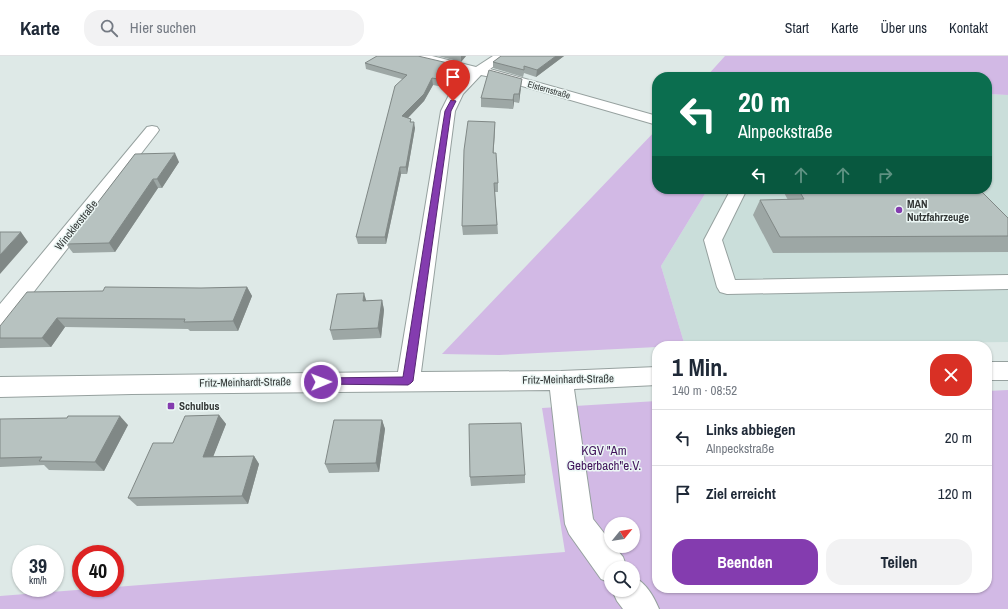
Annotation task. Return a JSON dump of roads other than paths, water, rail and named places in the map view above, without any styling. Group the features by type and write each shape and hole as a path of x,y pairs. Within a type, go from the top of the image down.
{"street":[{"name":"Elsternstraße","path":"417,56 478,72 492,73 652,120"},
{"path":"408,381 448,111 457,92 478,72 502,56"},
{"name":"Wincklerstraße","path":"0,319 152,130"},
{"path":"736,194 713,240 727,287 1008,282"},
{"path":"992,371 1008,371"},
{"name":"Fritz-Meinhardt-Straße","path":"0,387 132,384 561,380 652,376"},
{"path":"561,380 579,524 607,561"},
{"path":"634,597 643,609"}],"place":[{"name":"MAN Nutzfahrzeuge","path":"899,210"},
{"name":"Schulbus","path":"171,406"}],"park label":[{"name":"KGV \"Am Geberbach\"e.V.","path":"604,458"}]}
